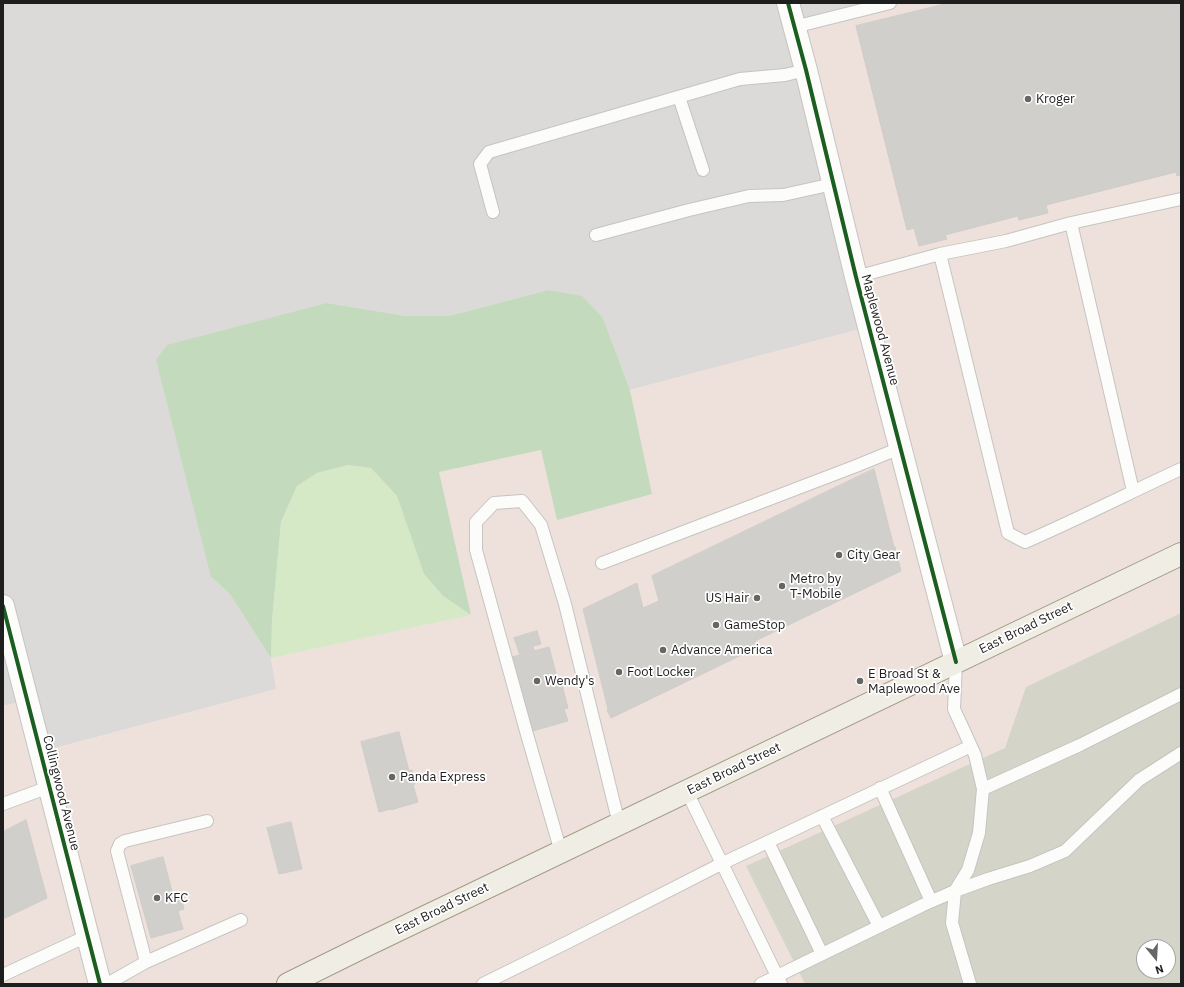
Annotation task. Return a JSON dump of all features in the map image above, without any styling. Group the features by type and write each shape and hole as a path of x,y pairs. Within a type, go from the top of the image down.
{"main road":[{"name":"East Broad Street","path":"288,984 1181,554"}],"street":[{"name":"Maplewood Avenue","path":"788,3 806,70 856,277 956,662"},
{"name":"Collingwood Avenue","path":"3,606 100,984"}],"lane":[{"path":"794,27 890,3"},
{"path":"493,212 480,164 489,152 740,79 785,75 806,70"},
{"path":"679,97 703,170"},
{"path":"596,235 689,210 749,196 783,195 833,184"},
{"path":"856,277 940,254 1006,241 1071,223 1181,198"},
{"path":"1071,223 1133,491"},
{"path":"940,254 1008,533 1026,542 1181,469"},
{"path":"602,562 900,448"},
{"path":"561,852 476,550 476,522 494,503 522,501 541,525 566,604 619,824"},
{"path":"956,662 954,709 975,755 983,789 979,833 968,870 955,891 952,923 970,984"},
{"path":"983,789 1080,745 1181,694"},
{"path":"483,984 723,863 971,746"},
{"path":"761,984 779,980 822,954 931,901 988,879 1030,866 1065,851 1139,780 1181,753"},
{"path":"3,804 49,787"},
{"path":"880,788 931,901"},
{"path":"687,792 779,980"},
{"path":"822,816 879,926"},
{"path":"146,962 117,851 120,844 125,841 207,821"},
{"path":"768,842 822,954"},
{"path":"107,984 146,962 241,920"},
{"path":"3,975 87,936"}],"shaded area":[{"path":"3,3 879,3 868,327 630,390 603,318 548,290 449,316 406,316 327,303 211,577 229,593 271,658 277,689 44,751 30,700 3,706"},
{"path":"879,3 1181,3 1181,984 3,984 3,706 30,700 44,751 276,689 271,658 470,615 438,472 541,450 652,494 630,390 868,327 794,27"},
{"path":"1181,613 1181,984 805,984 746,866 1005,748 1026,687"}],"green space":[{"path":"548,290 582,296 603,318 630,390 652,494 557,520 541,450 439,472 471,615 443,596 424,574 397,496 371,468 348,465 317,473 297,486 281,522 272,621 271,658 229,593 211,577 156,360 167,345 327,303 406,316 449,316"},
{"path":"348,465 371,468 397,496 424,574 443,596 471,615 271,658 272,621 281,522 297,486 317,473"}],"building":[{"name":"Kroger","path":"949,3 1181,3 1181,175 1177,176 1176,172 1046,205 1048,213 1019,220 1018,216 945,235 947,239 919,246 914,228 907,230 856,26"},
{"path":"874,469 901,571 755,641 758,647 611,718 607,710 608,709 583,609 637,583 643,608 659,601 652,576"},
{"name":"Wendy's","path":"537,631 541,644 533,646 534,651 549,647 558,681 561,681 568,708 564,709 568,721 529,732 512,657 520,655 514,638"},
{"name":"Panda Express","path":"399,732 409,771 412,770 415,784 413,785 418,802 379,812 361,742"},
{"path":"26,820 47,898 3,919 3,832"},
{"path":"291,822 302,869 279,874 267,828"},
{"name":"KFC","path":"163,857 174,899 181,897 184,909 178,911 183,929 151,938 131,866"}],"cycle path":[{"path":"788,3 806,70 856,277 956,662"},
{"path":"3,606 100,984"}],"place":[{"name":"Kroger","path":"1028,99"},
{"name":"City Gear","path":"839,555"},
{"name":"Metro by T-Mobile","path":"782,586"},
{"name":"US Hair","path":"757,598"},
{"name":"GameStop","path":"716,625"},
{"name":"Advance America","path":"663,650"},
{"name":"Foot Locker","path":"619,672"},
{"name":"Wendy's","path":"537,681"},
{"name":"E Broad St & Maplewood Ave","path":"860,681"},
{"name":"Panda Express","path":"392,777"},
{"name":"KFC","path":"157,898"}]}
